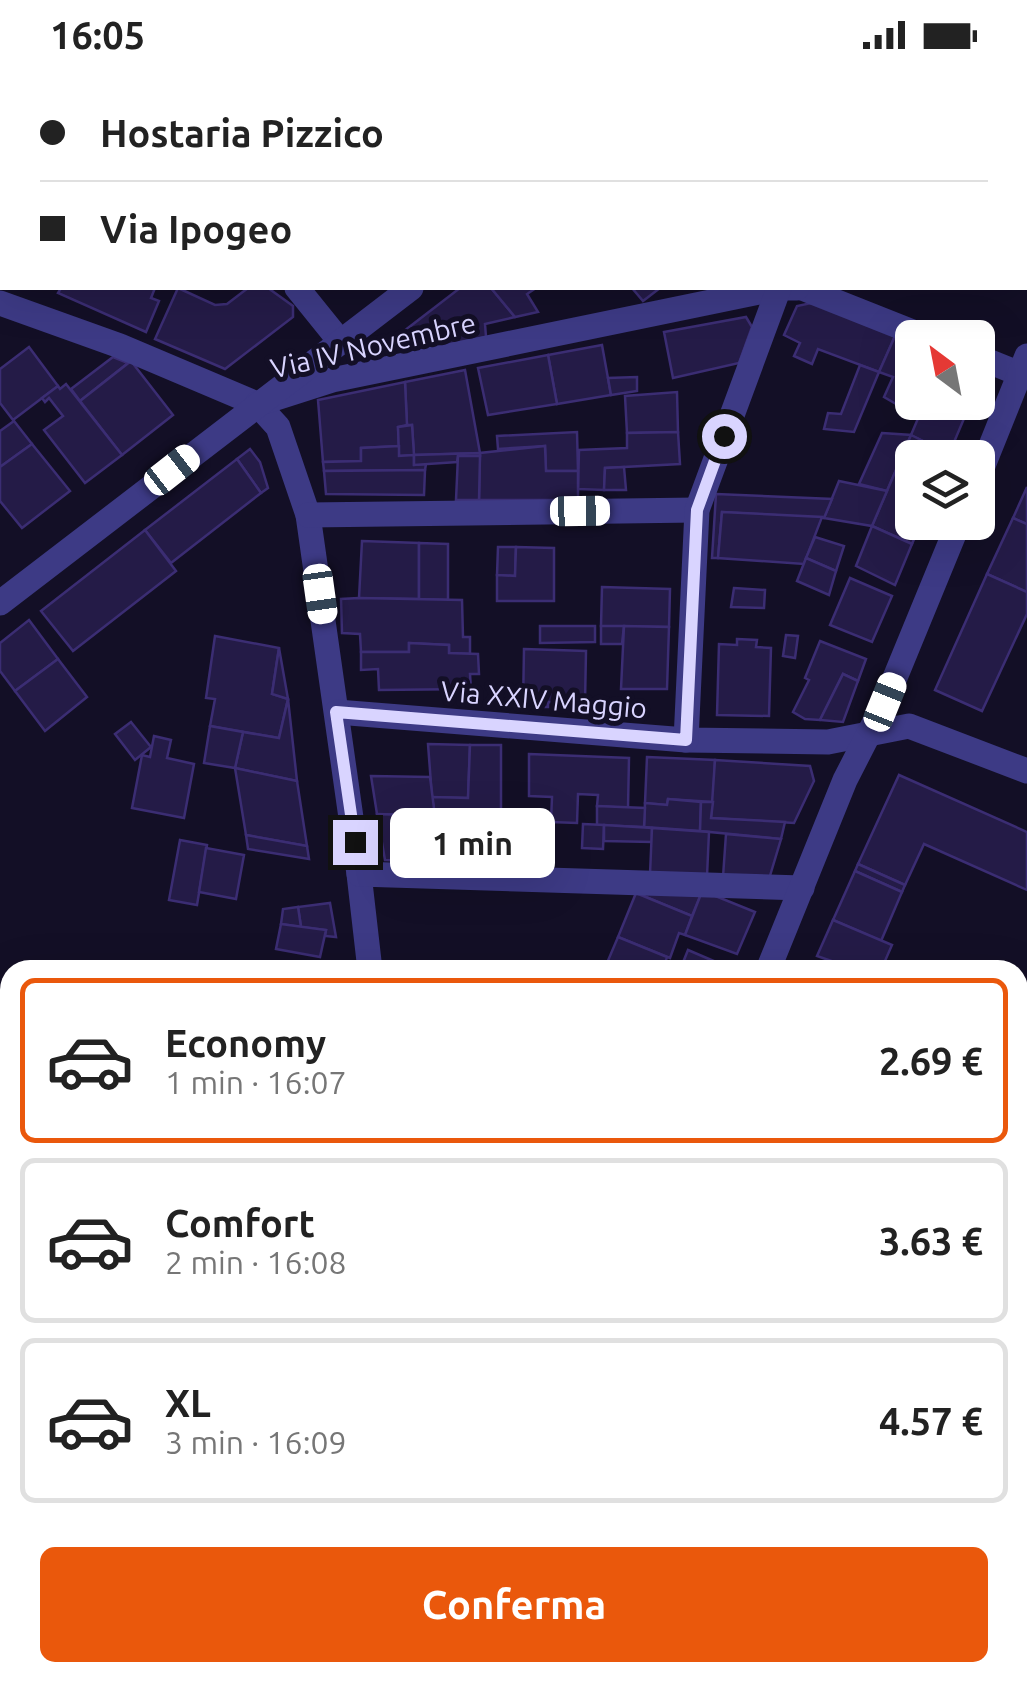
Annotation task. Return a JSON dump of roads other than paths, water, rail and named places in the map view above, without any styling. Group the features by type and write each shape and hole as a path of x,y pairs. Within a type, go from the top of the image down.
{"street":[{"path":"301,290 339,340"},
{"path":"0,603 408,290"},
{"name":"Via IV Novembre","path":"257,404 332,380 769,290"},
{"path":"686,740 697,510 778,290"},
{"name":"Via IV Novembre","path":"805,290 895,325"},
{"path":"0,303 120,346 257,404 278,427 308,515 369,960"},
{"path":"993,440 1024,365 995,360"},
{"path":"308,515 697,510"},
{"path":"772,960 845,780 885,702 952,540"},
{"name":"Via XXIV Maggio","path":"336,712 686,740 828,742 910,726 1027,771"},
{"path":"360,874 802,888"}]}
